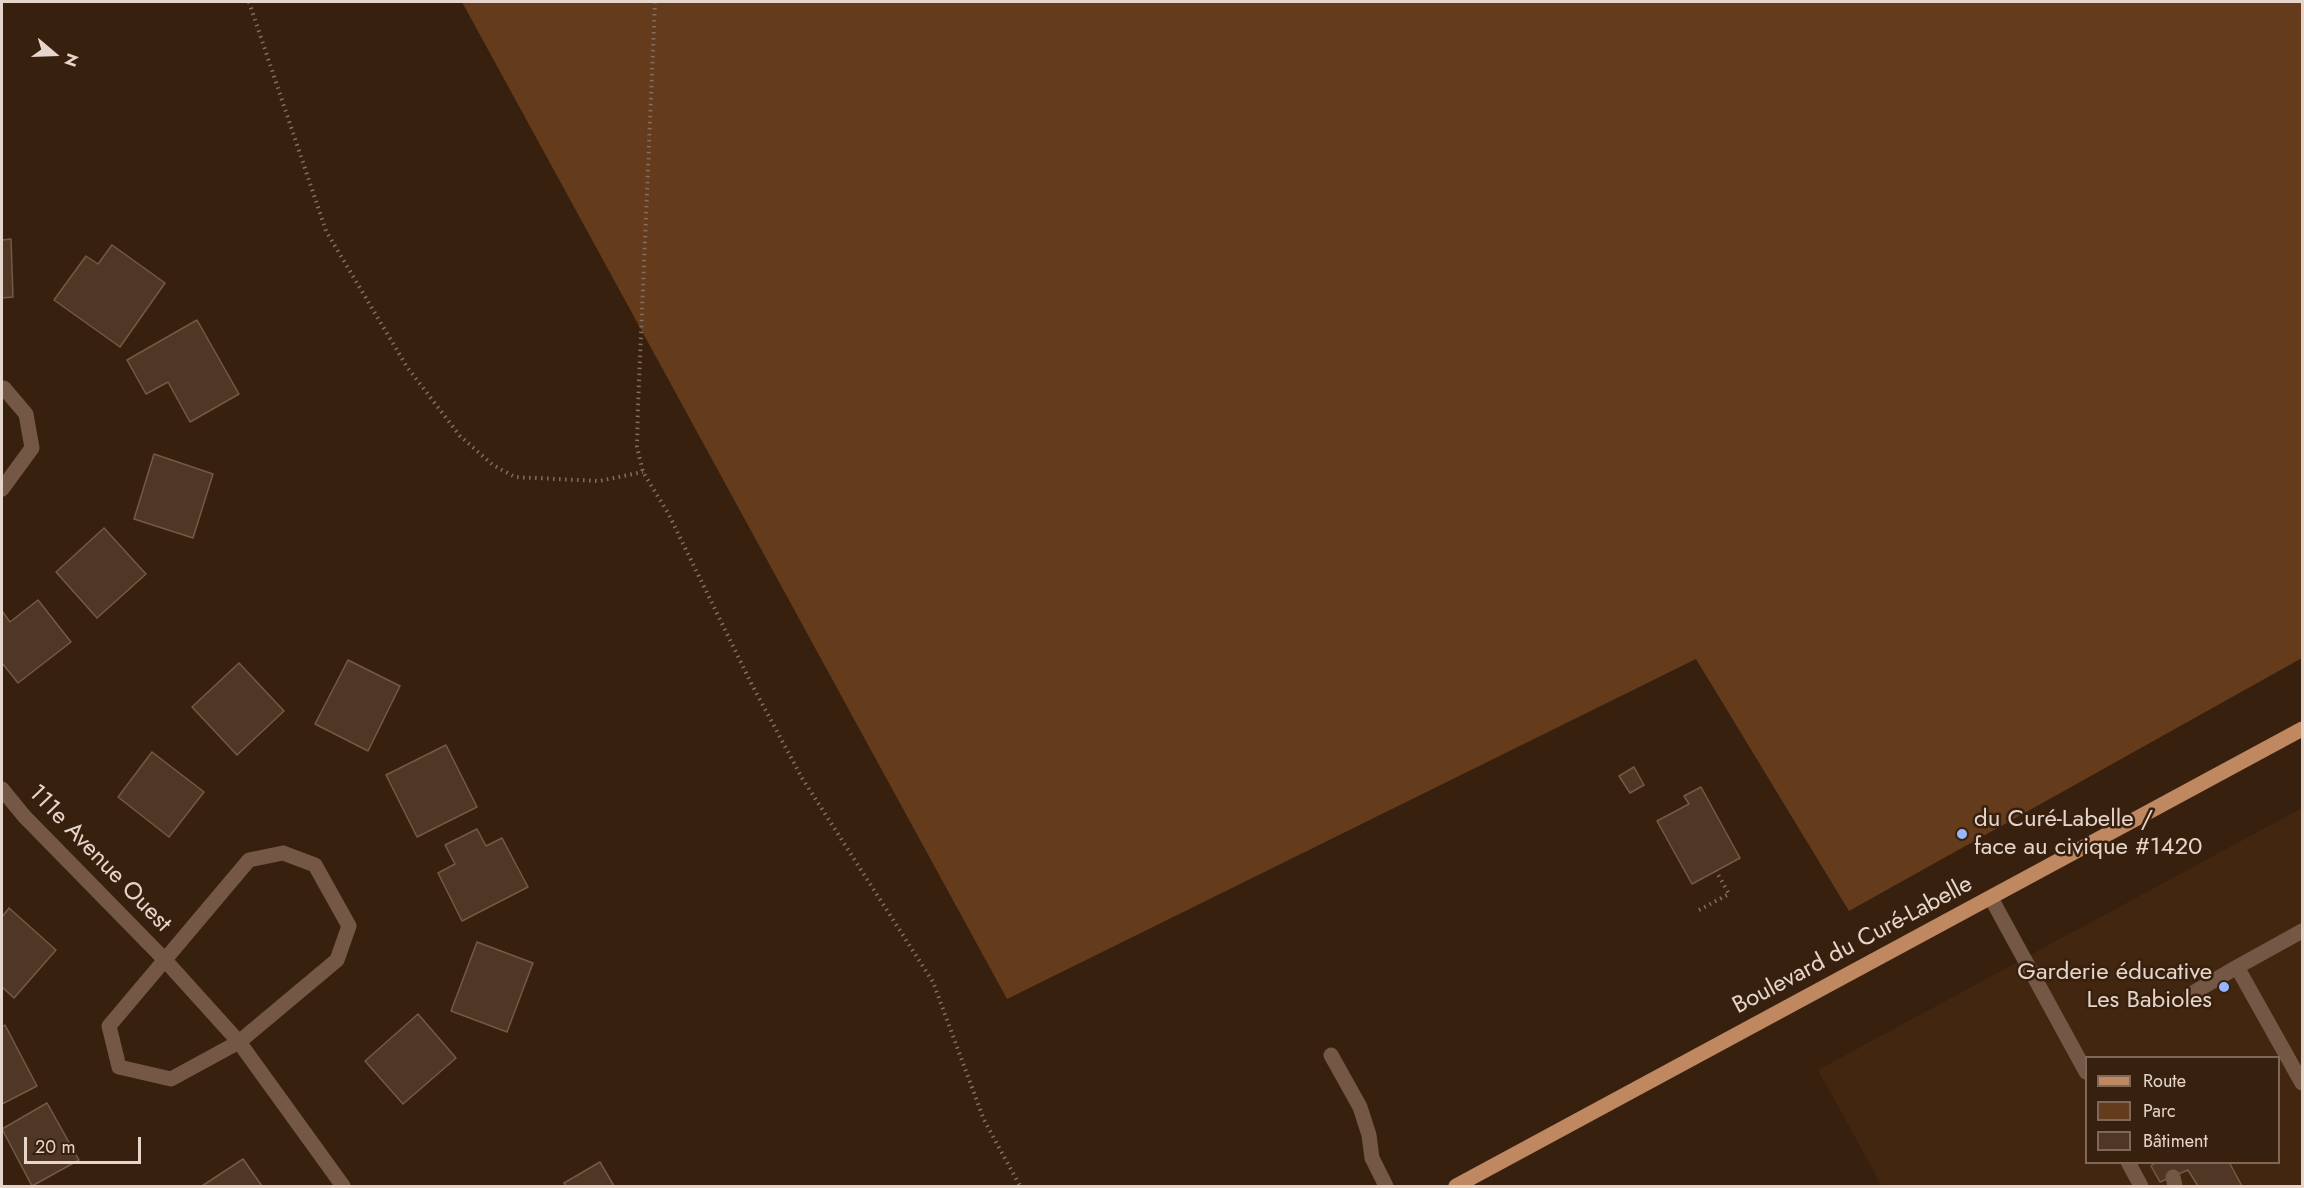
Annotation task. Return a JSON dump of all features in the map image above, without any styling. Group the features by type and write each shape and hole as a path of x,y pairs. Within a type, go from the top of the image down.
{"main road":[{"name":"Boulevard du Curé-Labelle","path":"1456,1186 2302,729"}],"street":[{"path":"2,388 26,414 32,448 2,489"},
{"name":"111e Avenue Ouest","path":"2,789 24,816 164,959 239,1042 343,1186"},
{"name":"111e Avenue Ouest","path":"283,853 315,865 349,926 337,960 239,1042 171,1079 119,1067 109,1026 249,860 283,853"},
{"path":"1991,898 2085,1070"},
{"path":"2191,994 2302,931"},
{"path":"2237,967 2302,1083"},
{"path":"1331,1055 1359,1107 1369,1135 1372,1158 1386,1186"},
{"path":"2129,1164 2140,1186"}],"path":[{"path":"249,2 326,231 407,367 460,436 493,465 515,477 558,481 599,481 644,472"},
{"path":"655,2 637,447 644,472 668,513 802,778 933,982 984,1120 1020,1186"},
{"path":"1699,910 1729,894 1716,871"}],"shaded area":[{"path":"2302,808 2302,1186 1882,1186 1818,1070"}],"green space":[{"path":"462,2 2302,2 2302,658 1849,911 1696,659 1007,999"}],"building":[{"path":"11,239 13,297 2,298 2,240"},
{"path":"112,245 165,283 120,347 54,300 86,256 98,264"},
{"path":"197,320 239,394 190,422 168,382 146,394 127,360"},
{"path":"154,454 213,474 193,538 134,519"},
{"path":"104,528 146,574 97,618 56,572"},
{"path":"38,600 71,642 18,683 2,663 2,611 10,622"},
{"path":"348,660 400,686 368,751 315,724"},
{"path":"239,663 284,711 237,755 192,707"},
{"path":"446,745 477,807 417,837 386,775"},
{"path":"152,752 204,792 169,837 118,797"},
{"path":"1634,767 1644,785 1630,793 1619,776"},
{"path":"1701,787 1740,858 1692,884 1657,821 1689,804 1684,796"},
{"path":"477,829 486,846 502,838 528,887 462,921 438,873 455,864 445,845"},
{"path":"9,908 56,950 14,998 2,987 2,917"},
{"path":"477,942 533,963 507,1032 451,1011"},
{"path":"418,1014 456,1058 403,1104 365,1061"},
{"path":"5,1025 37,1086 2,1104 2,1027"},
{"path":"47,1103 79,1160 32,1186 2,1129"},
{"path":"243,1159 262,1186 202,1186"},
{"path":"600,1162 614,1186 566,1186 564,1183"},
{"path":"2154,1164 2230,1164 2242,1186 2198,1186 2188,1170 2160,1182 2151,1166"}],"place":[{"name":"du Curé-Labelle / face au civique #1420","path":"1962,834"},
{"name":"Garderie éducative Les Babioles","path":"2224,987"}]}
